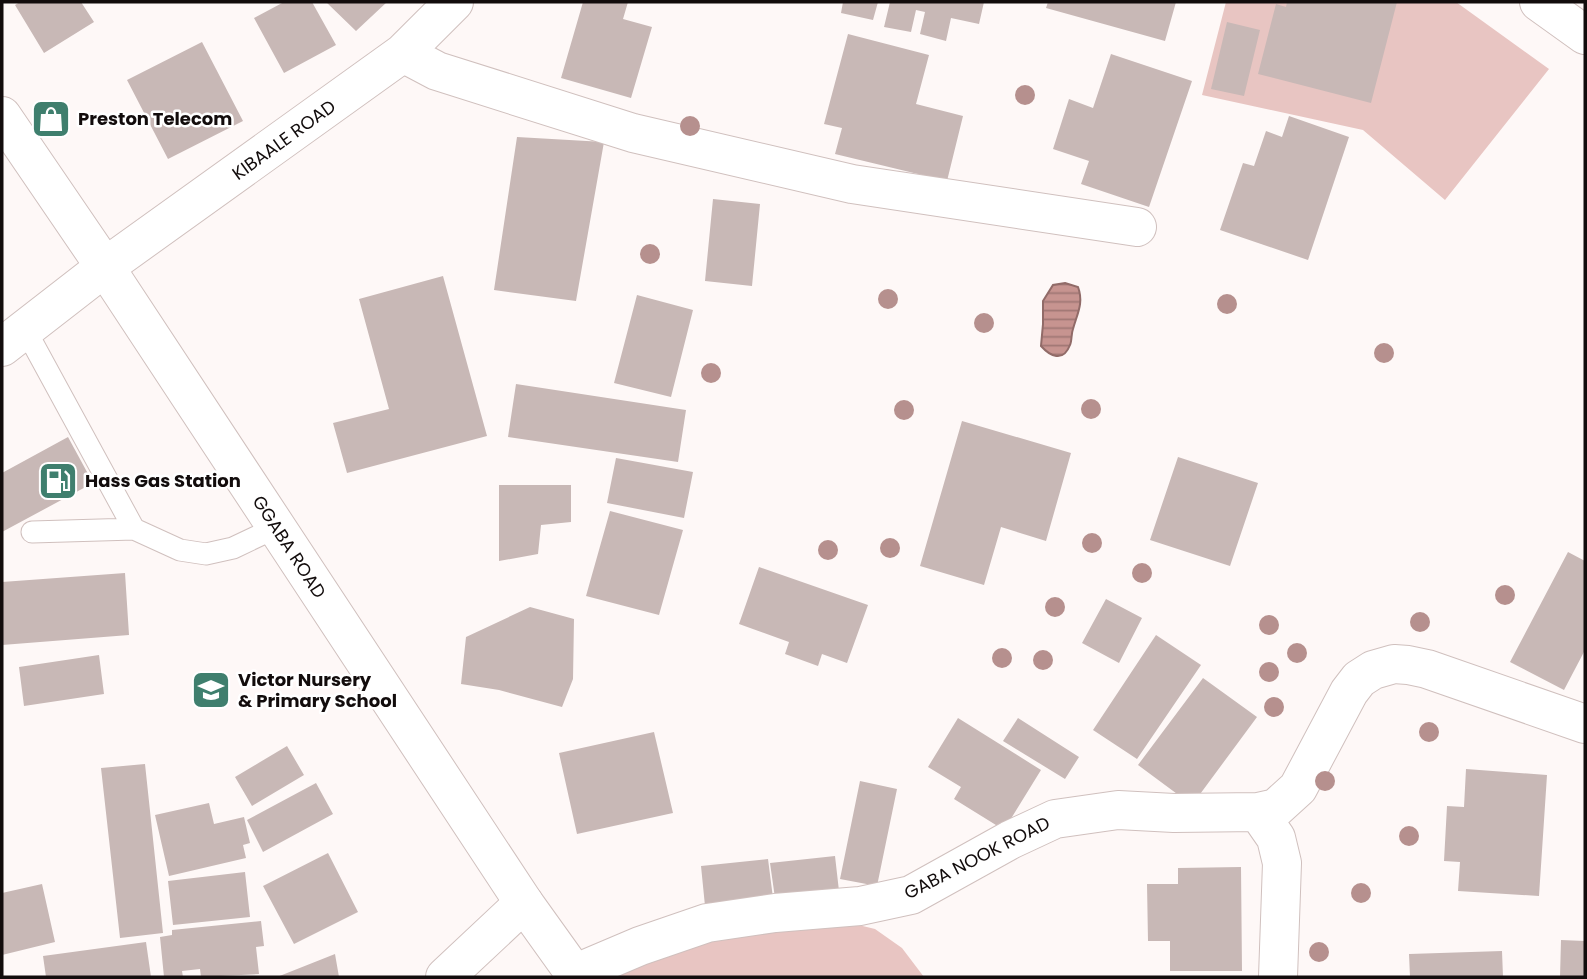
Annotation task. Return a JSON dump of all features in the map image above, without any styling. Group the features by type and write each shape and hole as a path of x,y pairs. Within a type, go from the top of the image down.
{"street":[{"name":"KIBAALE ROAD","path":"13,338 105,267 403,53 454,2"},
{"path":"1543,3 1585,36"},
{"path":"403,53 437,71 634,133 852,184 1137,228"},
{"name":"GGABA ROAD","path":"2,116 105,267 524,903 576,975"},
{"name":"GABA NOOK ROAD","path":"576,975 640,946 707,923 775,913 860,906 911,895 1010,840 1055,819 1118,810 1258,813 1276,808 1297,788 1349,692 1359,679 1373,670 1394,664 1427,669 1585,724"},
{"path":"1258,813 1276,838 1282,863 1278,977"},
{"path":"444,977 524,903"}],"lane":[{"path":"13,338 134,529"},
{"path":"32,532 134,529 180,550 206,555 233,548 277,527"}],"shaded area":[{"path":"1226,2 1456,2 1549,69 1445,200 1363,130 1202,95"},
{"path":"1065,283 1078,287 1080,303 1070,345 1064,354 1056,356 1041,346 1043,301 1053,285"},
{"path":"834,919 875,929 902,948 924,977 609,977 691,945"}],"building":[{"path":"20,2 81,2 94,22 44,53 15,5"},
{"path":"284,2 312,2 336,45 284,73 254,18"},
{"path":"326,2 387,2 356,31"},
{"path":"583,2 628,2 623,19 652,27 631,98 561,78"},
{"path":"843,2 878,2 873,20 841,13"},
{"path":"890,2 984,2 979,24 951,18 946,41 920,34 925,12 916,10 911,32 884,27"},
{"path":"1048,2 1176,2 1165,41 1046,8"},
{"path":"1287,2 1397,2 1371,103 1258,74 1276,4 1286,7"},
{"path":"1227,22 1260,30 1244,96 1211,89"},
{"path":"848,34 929,55 916,104 963,116 947,181 835,154 842,128 824,124"},
{"path":"202,42 243,121 168,159 127,80"},
{"path":"1111,54 1192,81 1149,207 1081,184 1089,161 1053,149 1069,99 1093,108"},
{"path":"1289,116 1349,137 1308,260 1220,230 1243,163 1254,166 1266,131 1282,137"},
{"path":"517,137 604,142 576,301 494,290"},
{"path":"713,199 760,204 752,286 705,281"},
{"path":"443,276 487,436 347,473 333,423 389,409 359,299"},
{"path":"637,295 693,310 671,397 614,383"},
{"path":"516,384 686,410 678,462 508,437"},
{"path":"962,421 1071,453 1046,541 1001,527 984,585 920,566"},
{"path":"68,437 93,483 2,532 2,473"},
{"path":"1178,457 1258,483 1230,566 1150,540"},
{"path":"616,458 693,472 684,518 607,503"},
{"path":"499,485 571,485 571,522 541,525 538,554 499,561"},
{"path":"610,511 683,530 659,615 586,596"},
{"path":"1568,552 1585,561 1585,650 1564,690 1510,662"},
{"path":"759,567 868,605 847,663 822,654 818,666 785,654 789,642 739,624"},
{"path":"125,573 129,635 2,645 2,582"},
{"path":"1106,599 1142,618 1119,663 1082,643"},
{"path":"530,607 574,619 573,679 562,707 499,690 461,684 466,637"},
{"path":"1156,635 1201,665 1137,759 1093,730"},
{"path":"99,655 104,694 24,706 19,667"},
{"path":"1203,678 1257,717 1192,805 1138,765"},
{"path":"958,718 1041,770 1004,830 954,799 961,787 928,767"},
{"path":"1018,718 1079,757 1065,779 1003,741"},
{"path":"654,732 673,813 577,834 559,753"},
{"path":"287,746 304,775 252,806 235,777"},
{"path":"145,764 163,933 120,938 101,768"},
{"path":"1466,769 1547,775 1539,896 1458,891 1460,862 1444,861 1447,806 1464,807"},
{"path":"860,781 897,789 877,886 840,879"},
{"path":"316,783 333,814 263,852 247,820"},
{"path":"209,803 214,824 244,817 250,843 243,845 246,858 169,876 155,815"},
{"path":"328,853 358,912 294,944 263,886"},
{"path":"835,856 839,891 775,898 770,863"},
{"path":"768,859 773,898 705,906 701,866"},
{"path":"1241,867 1242,971 1170,971 1170,941 1148,941 1147,884 1178,884 1178,868"},
{"path":"245,872 250,917 173,925 168,881"},
{"path":"42,884 55,942 2,955 2,893"},
{"path":"261,921 264,946 256,947 259,974 201,977 200,969 182,971 183,977 164,977 160,937 172,935 172,930"},
{"path":"1561,940 1585,941 1585,977 1560,977"},
{"path":"146,942 151,977 46,977 43,956"},
{"path":"1502,951 1503,977 1410,977 1409,954"},
{"path":"335,954 339,977 277,977"}],"place":[{"name":"Preston Telecom","path":"51,119"},
{"name":"Hass Gas Station","path":"58,481"},
{"name":"Victor Nursery & Primary School","path":"211,690"}]}
